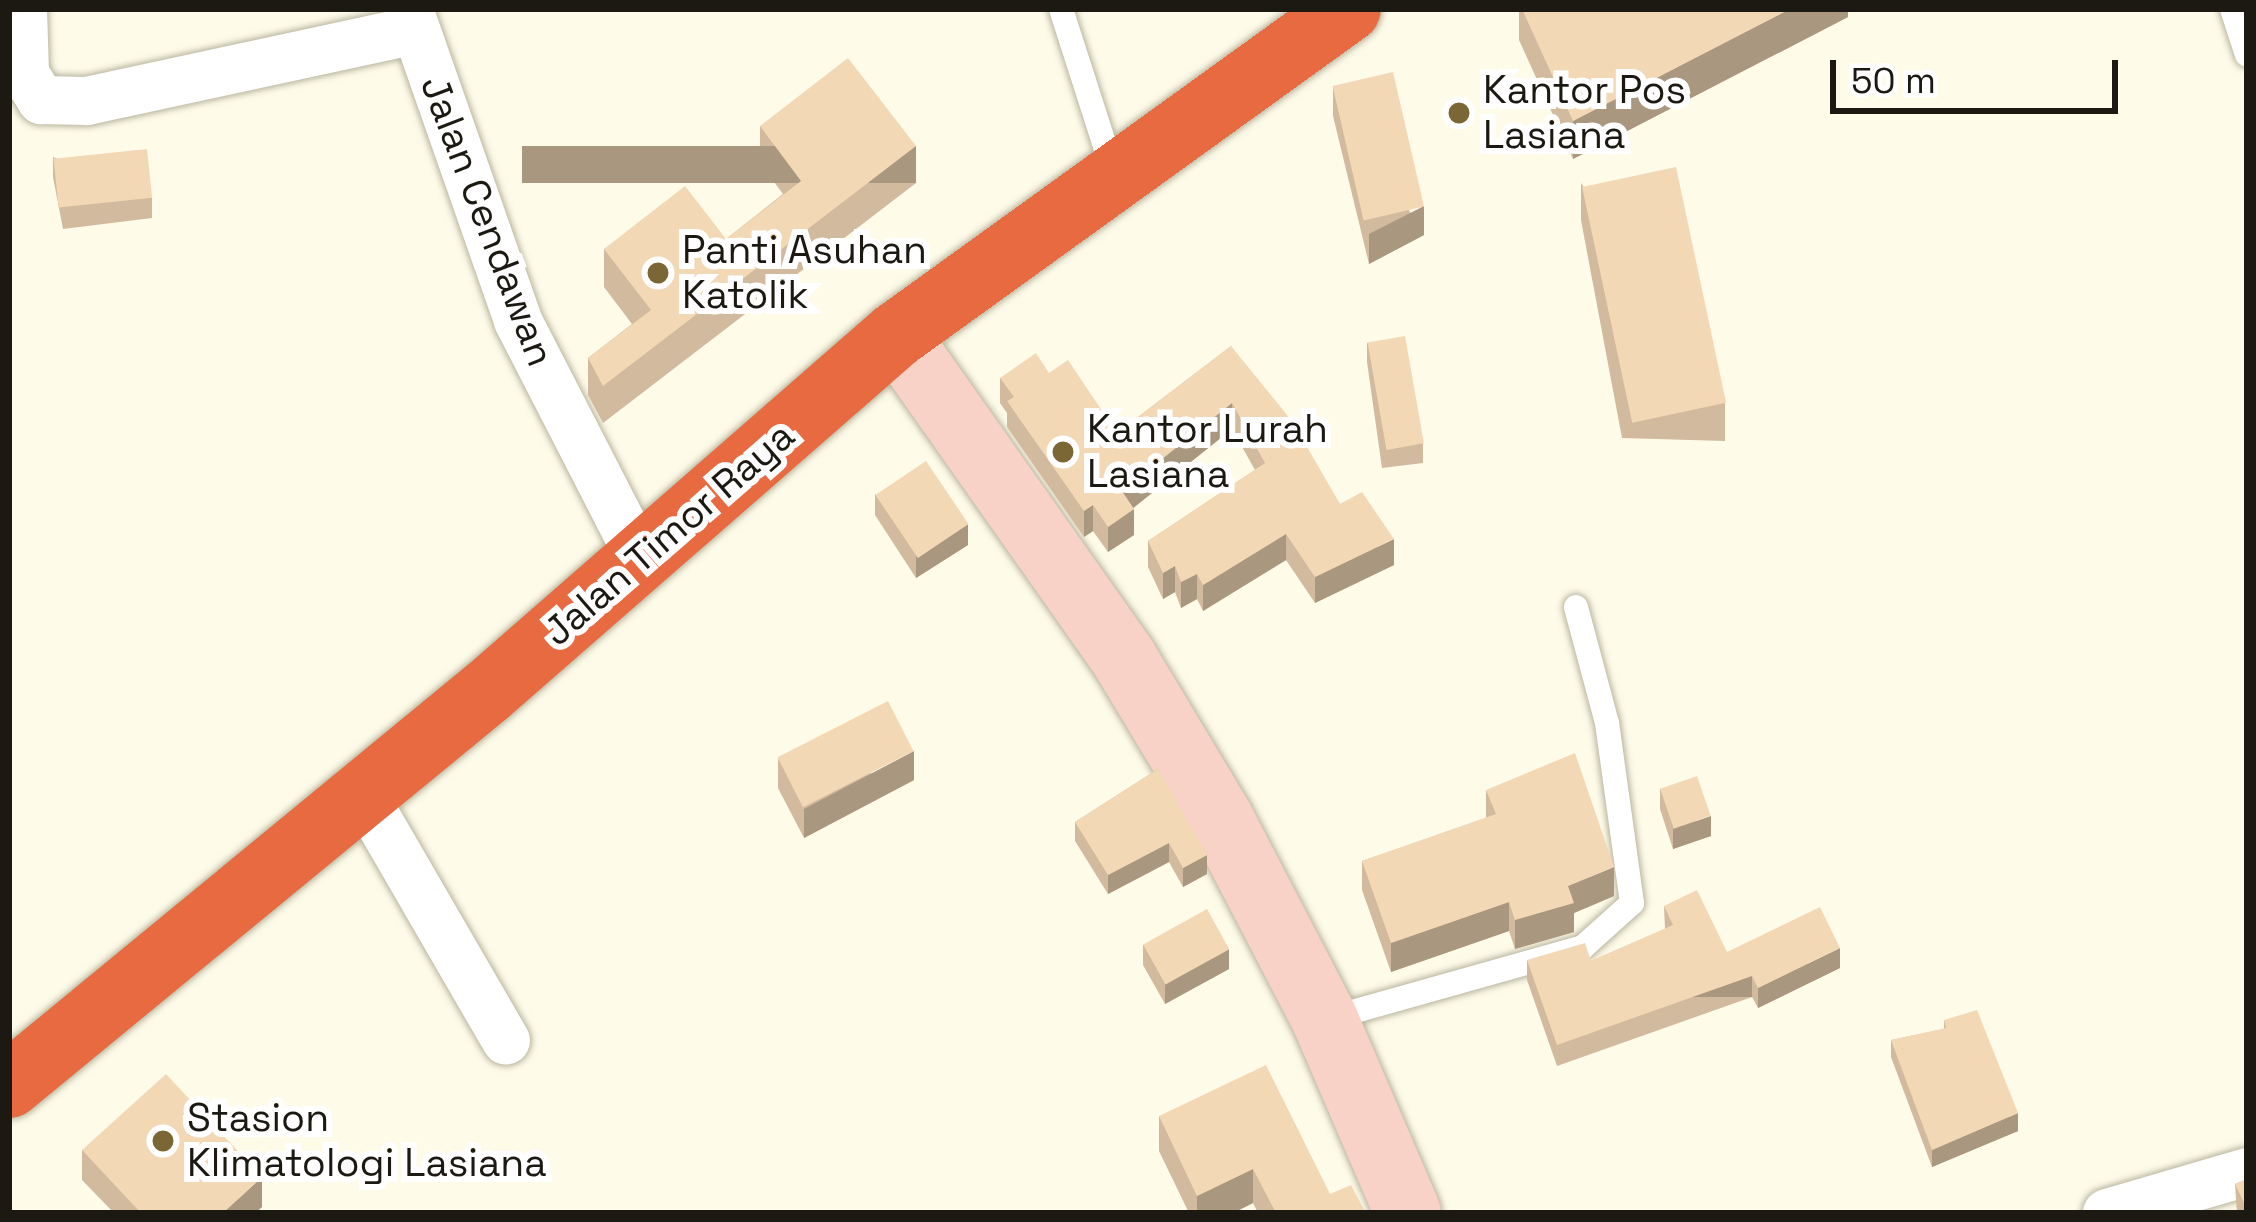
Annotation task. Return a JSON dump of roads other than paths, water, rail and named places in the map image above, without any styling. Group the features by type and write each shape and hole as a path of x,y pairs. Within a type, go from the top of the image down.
{"highway":[{"name":"Jalan Timor Raya","path":"9,1085 363,794 896,335 1114,173 1348,9"}],"street":[{"path":"23,9 17,75 41,100 87,100 412,20"},
{"name":"Jalan Cendawan","path":"412,20 518,321 640,558"},
{"path":"896,335 1125,660 1265,898 1325,1020 1408,1213"},
{"path":"363,794 506,1041"},
{"path":"2108,1213 2247,1172"}],"lane":[{"path":"1061,9 1114,173"},
{"path":"2232,9 2247,55"},
{"path":"1325,1020 1583,947 1632,902 1607,723 1576,607"}],"place":[{"name":"Kantor Pos Lasiana","path":"1459,113"},
{"name":"Panti Asuhan Katolik","path":"658,273"},
{"name":"Kantor Lurah Lasiana","path":"1063,452"},
{"name":"Stasion Klimatologi Lasiana","path":"163,1141"}]}
